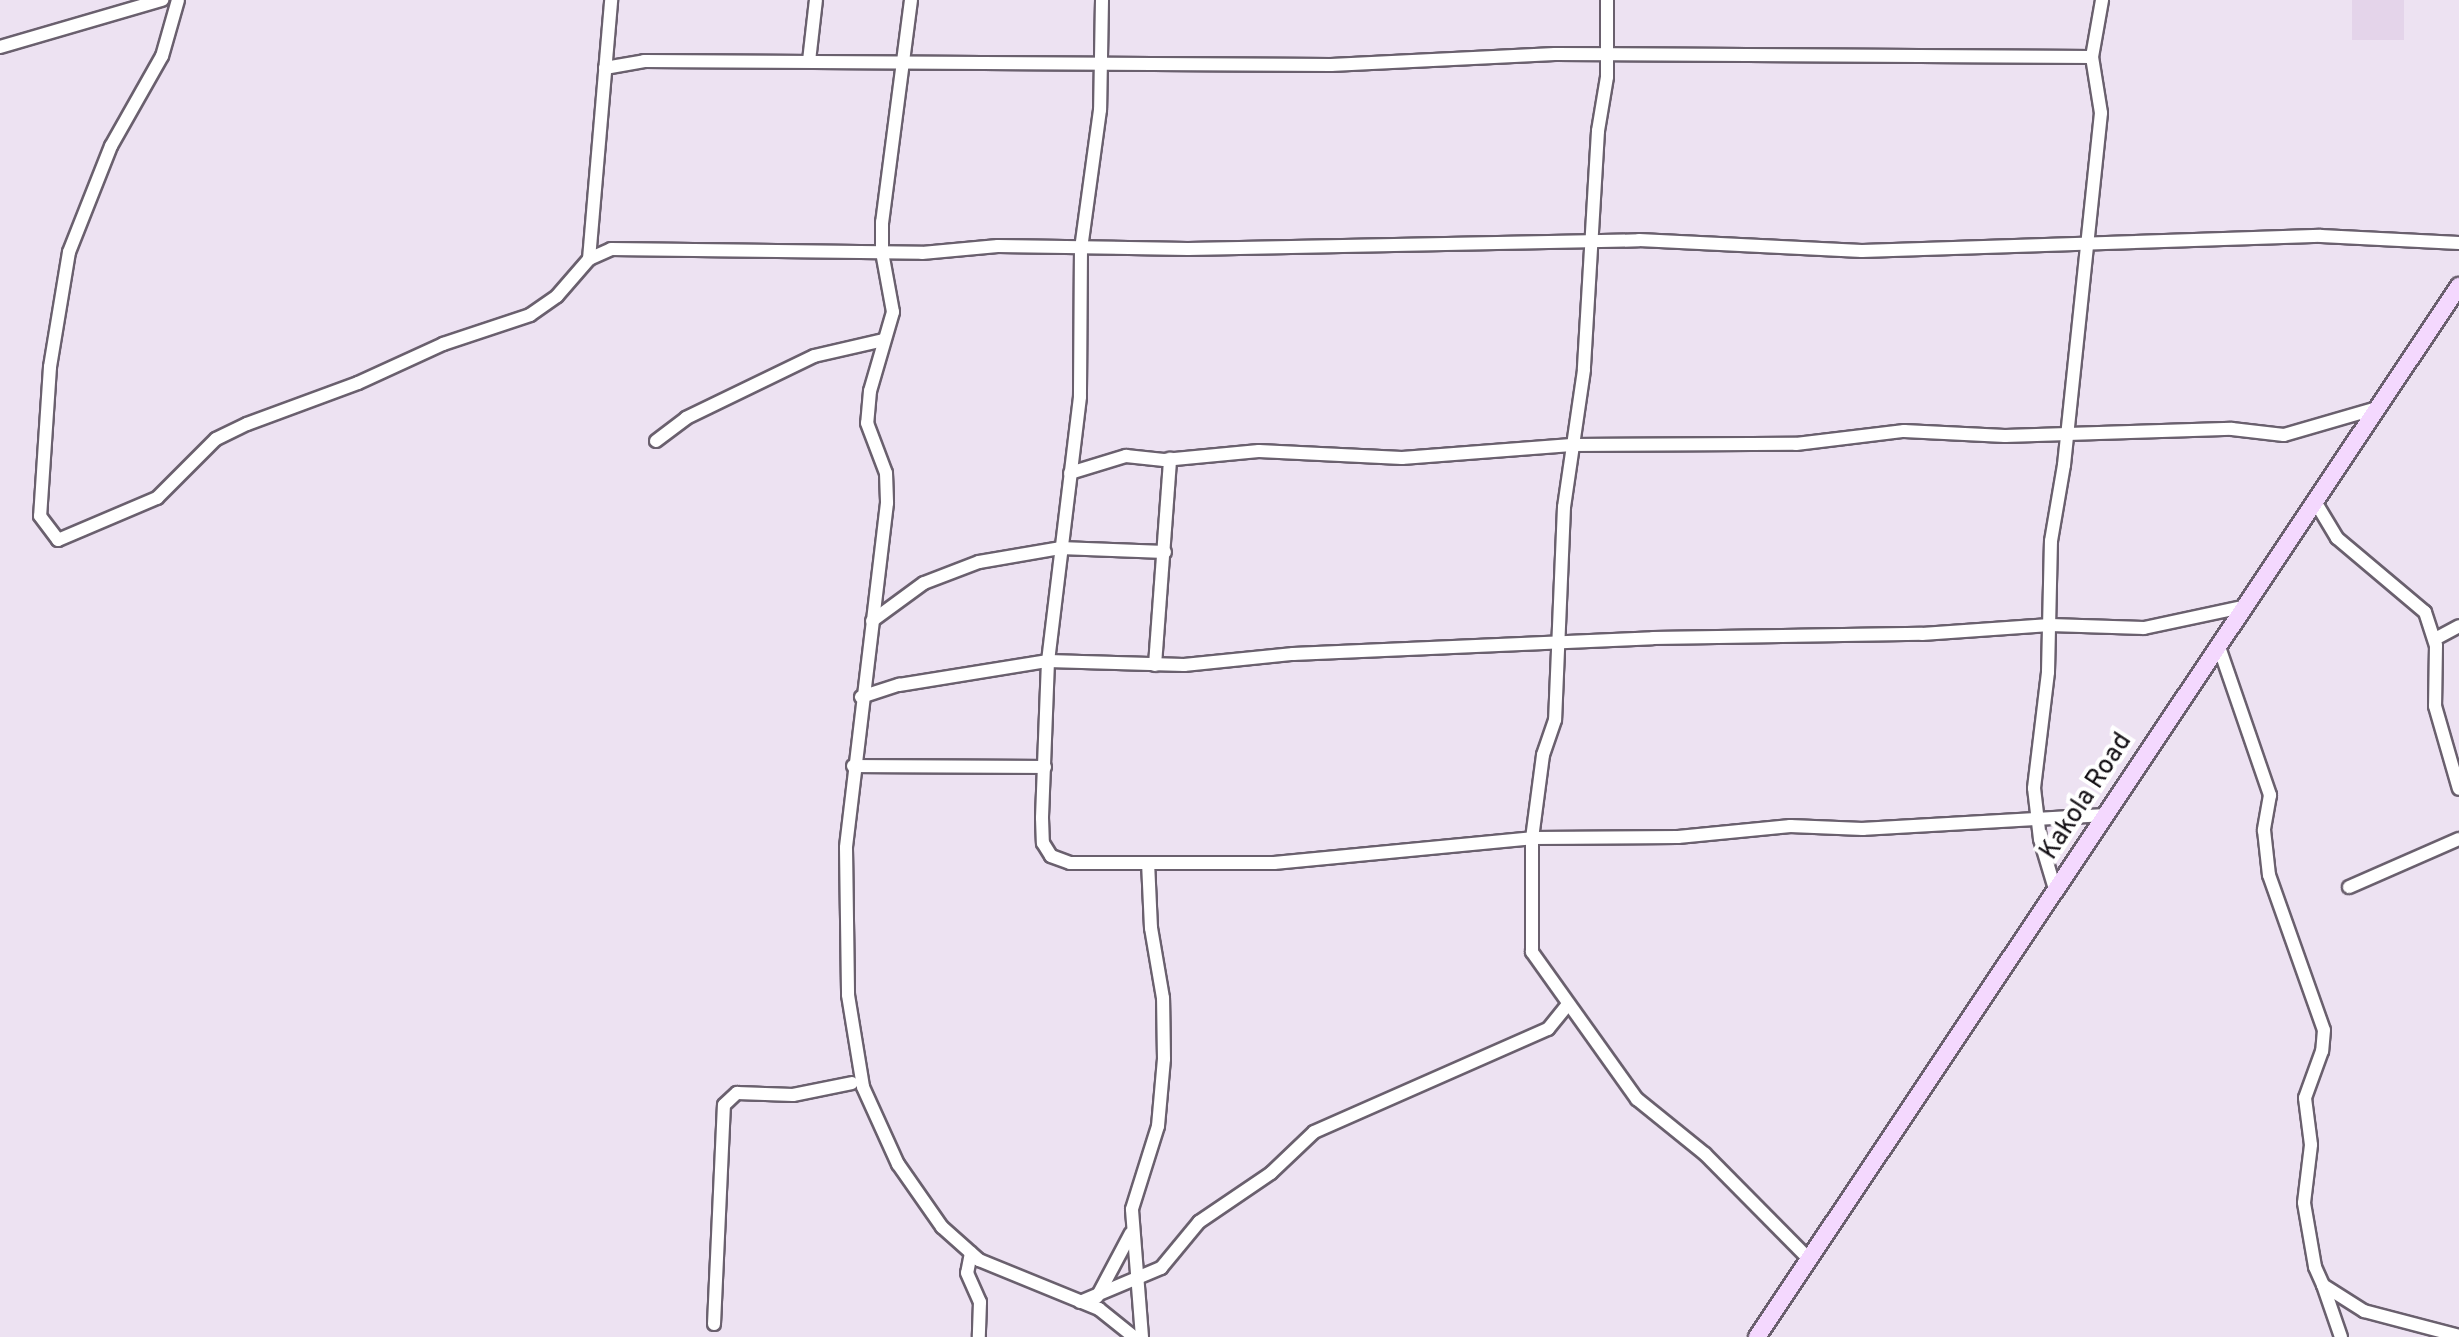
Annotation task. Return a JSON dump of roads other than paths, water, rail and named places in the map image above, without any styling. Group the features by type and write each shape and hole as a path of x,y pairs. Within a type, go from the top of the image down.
{"main road":[{"name":"Kakola Road","path":"1757,1337 2459,286"}],"street":[{"path":"0,47 162,0"},
{"path":"178,0 162,56 111,146 69,252 50,367 40,516 58,540 157,498 216,439 247,424 358,383 443,344 530,315 557,296 589,259 602,251 628,248 882,252 998,246 1081,248 1639,240 1862,251 2088,242 2206,243 2321,236 2459,243"},
{"path":"589,259 611,0"},
{"path":"809,61 816,0"},
{"path":"911,0 882,252 894,307 867,423 888,483 853,766 846,848 848,995 866,1102 931,1215 971,1253 1003,1272 1080,1302 1134,1337"},
{"path":"1102,0 1100,110 1081,248 1080,397 1048,661 1042,832 1051,856 1070,863 1274,863 1532,838 1678,837 1790,826 1863,829 2037,816 2104,815"},
{"path":"1607,0 1607,54 1590,243 1584,370 1572,445 1557,644 1555,720 1543,755 1532,838 1532,952 1637,1099 1705,1154 1809,1259"},
{"path":"2055,889 2037,816 2034,788 2050,625 2051,541 2068,431 2101,113 2092,57 2102,0"},
{"path":"605,68 644,61 809,61 903,66 1331,65 1430,57 1607,54 2092,57"},
{"path":"656,441 686,418 814,356 884,340"},
{"path":"1070,473 1126,456 1170,459 1259,451 1402,458 1572,445 1741,445 1904,431 2005,436 2068,431 2232,429 2284,435 2377,408"},
{"path":"1155,665 1170,459"},
{"path":"2316,503 2337,538 2425,612 2435,639 2435,706 2459,789"},
{"path":"872,621 939,576 979,562 1060,548 1165,552"},
{"path":"861,697 899,685 1048,661 1155,665 1557,644 2050,625 2144,628 2242,607"},
{"path":"2435,639 2459,626"},
{"path":"2218,644 2270,795 2264,830 2269,875 2324,1030 2322,1051 2305,1098 2311,1145 2304,1203 2306,1236 2341,1337"},
{"path":"853,766 1045,767"},
{"path":"2349,887 2459,839"},
{"path":"1142,1337 1131,1233 1132,1209 1163,1102 1163,998 1151,928 1148,863"},
{"path":"1080,1302 1135,1283 1161,1268 1199,1222 1271,1173 1314,1132 1548,1029 1568,1004"},
{"path":"714,1324 724,1105 737,1093 793,1095 852,1083"},
{"path":"1097,1297 1131,1233"},
{"path":"971,1253 967,1273 980,1302 979,1337"},
{"path":"2323,1285 2364,1311 2459,1336"}]}
